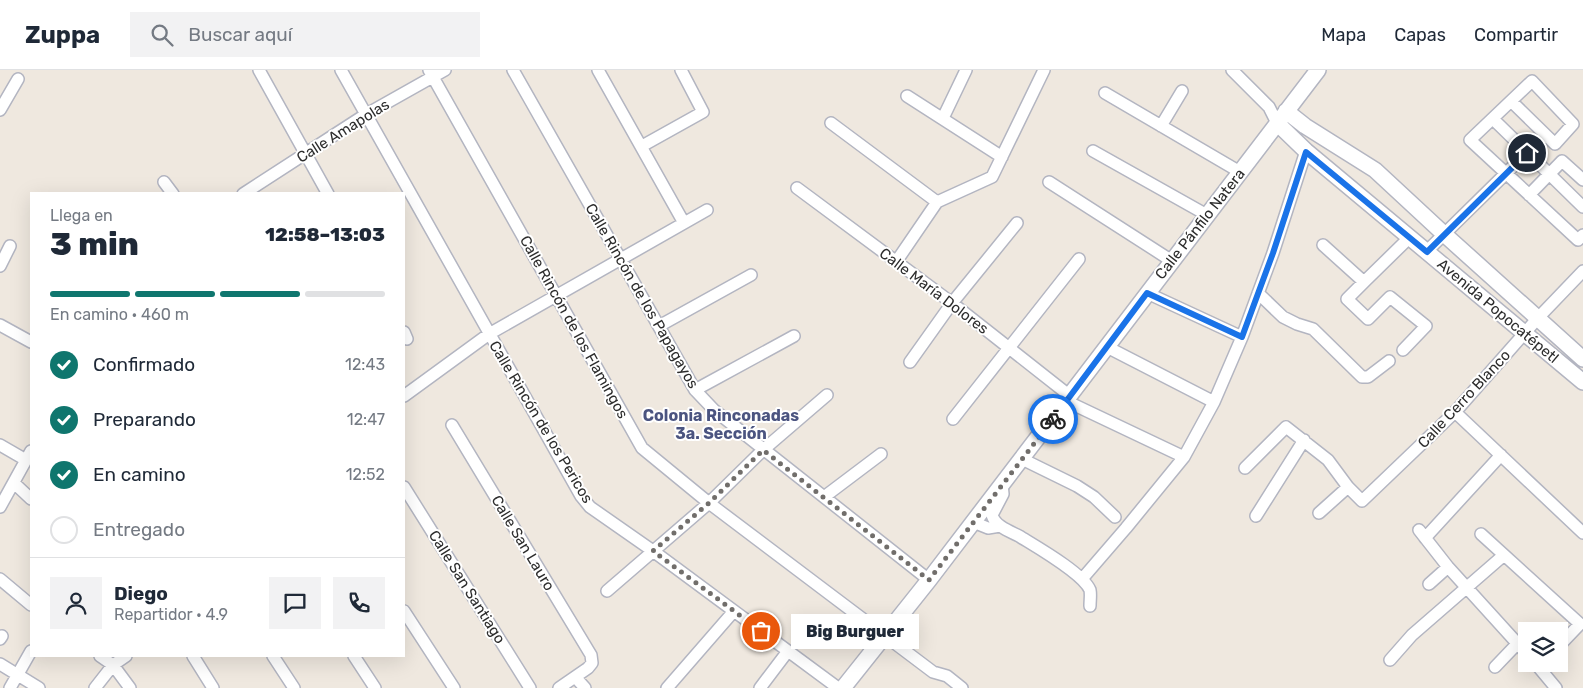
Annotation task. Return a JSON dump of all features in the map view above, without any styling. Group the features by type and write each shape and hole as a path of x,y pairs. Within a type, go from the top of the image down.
{"street":[{"path":"259,70 327,192"},
{"name":"Calle Rincón de los Pericos","path":"341,70 581,496 590,507 653,551 838,688"},
{"name":"Calle Amapolas","path":"246,192 431,73 445,70"},
{"name":"Calle Rincón de los Papagayos","path":"513,70 696,390 714,410 763,450 929,580"},
{"path":"598,70 684,223"},
{"path":"642,146 703,112 681,70"},
{"path":"943,118 966,70"},
{"path":"896,262 937,202 992,177 1044,70"},
{"path":"1232,70 1281,117"},
{"name":"Calle Pánfilo Natera","path":"843,688 976,519 1318,70"},
{"name":"Calle Rincón de los Flamingos","path":"431,73 642,448 709,503 933,672 947,676 962,688"},
{"path":"0,110 18,79"},
{"path":"1511,102 1555,144 1573,124 1532,81 1470,140 1578,240 1583,235"},
{"path":"1162,126 1182,91"},
{"path":"1105,93 1240,172"},
{"path":"907,96 1002,157"},
{"name":"Avenida Popocatépetl","path":"1281,117 1305,126 1375,170 1583,359"},
{"name":"Avenida Popocatépetl","path":"1281,117 1294,140 1306,152 1583,382"},
{"path":"1493,119 1583,207"},
{"path":"831,123 937,202"},
{"path":"1294,140 1305,126"},
{"path":"1427,252 1545,135"},
{"path":"1093,151 1207,215"},
{"path":"1082,579 1184,457 1214,402 1242,337 1273,253 1306,152"},
{"path":"1529,195 1562,161 1583,180"},
{"path":"164,182 172,192"},
{"path":"1049,182 1172,261"},
{"name":"Calle María Dolores","path":"797,188 952,303 1068,399 1184,457"},
{"path":"405,395 489,334 707,210"},
{"path":"910,362 952,303 1017,223"},
{"path":"1403,350 1426,326 1390,297 1368,320 1347,299 1410,237"},
{"path":"0,266 10,246"},
{"path":"1323,246 1364,282"},
{"path":"952,419 1079,259"},
{"name":"Calle Cerro Blanco","path":"1348,487 1362,501 1455,412 1583,271"},
{"path":"659,326 751,275"},
{"path":"1258,292 1284,317 1313,329 1362,377 1368,377 1389,361"},
{"path":"1147,293 1242,337"},
{"path":"0,325 30,341"},
{"path":"696,390 794,336"},
{"path":"1107,347 1214,402"},
{"path":"607,591 709,503 763,450 827,395"},
{"path":"1455,412 1583,533"},
{"name":"Calle San Lauro","path":"452,424 591,655 592,663 576,678"},
{"path":"1245,468 1286,427 1328,460 1348,487 1319,513"},
{"path":"1256,516 1304,440"},
{"path":"0,445 28,455 0,507"},
{"path":"824,497 881,454"},
{"path":"1495,668 1517,644 1448,567 1422,534 1500,455"},
{"path":"1022,459 1077,486 1094,497 1115,517"},
{"path":"14,483 30,498"},
{"path":"1002,484 1003,494 992,519 1082,579 1091,593 1090,606"},
{"name":"Calle San Santiago","path":"405,489 530,688"},
{"path":"976,519 988,528 1000,526"},
{"path":"1481,534 1580,624 1568,637"},
{"path":"1390,660 1412,634 1504,555"},
{"path":"1428,584 1448,567"},
{"path":"0,579 30,604"},
{"path":"666,688 734,611"},
{"path":"405,613 454,688"},
{"path":"760,688 788,651"},
{"path":"10,688 30,653"},
{"path":"101,657 113,665 130,688"},
{"path":"94,688 113,665 125,657"},
{"path":"194,657 213,688"},
{"path":"274,657 294,688"},
{"path":"355,657 375,688"},
{"path":"0,664 39,688"},
{"path":"1543,672 1553,687"},
{"path":"559,688 576,678 585,688"}],"way so far":[{"path":"761,631 653,551 709,503 763,450 929,580 1053,419"}],"place":[{"name":"Big Burguer","path":"761,631"}],"district":[{"name":"Colonia Rinconadas 3a. Sección","path":"721,424"}],"route":[{"path":"1053,419 1147,293 1242,337 1273,253 1306,152 1427,252 1527,153"}]}
